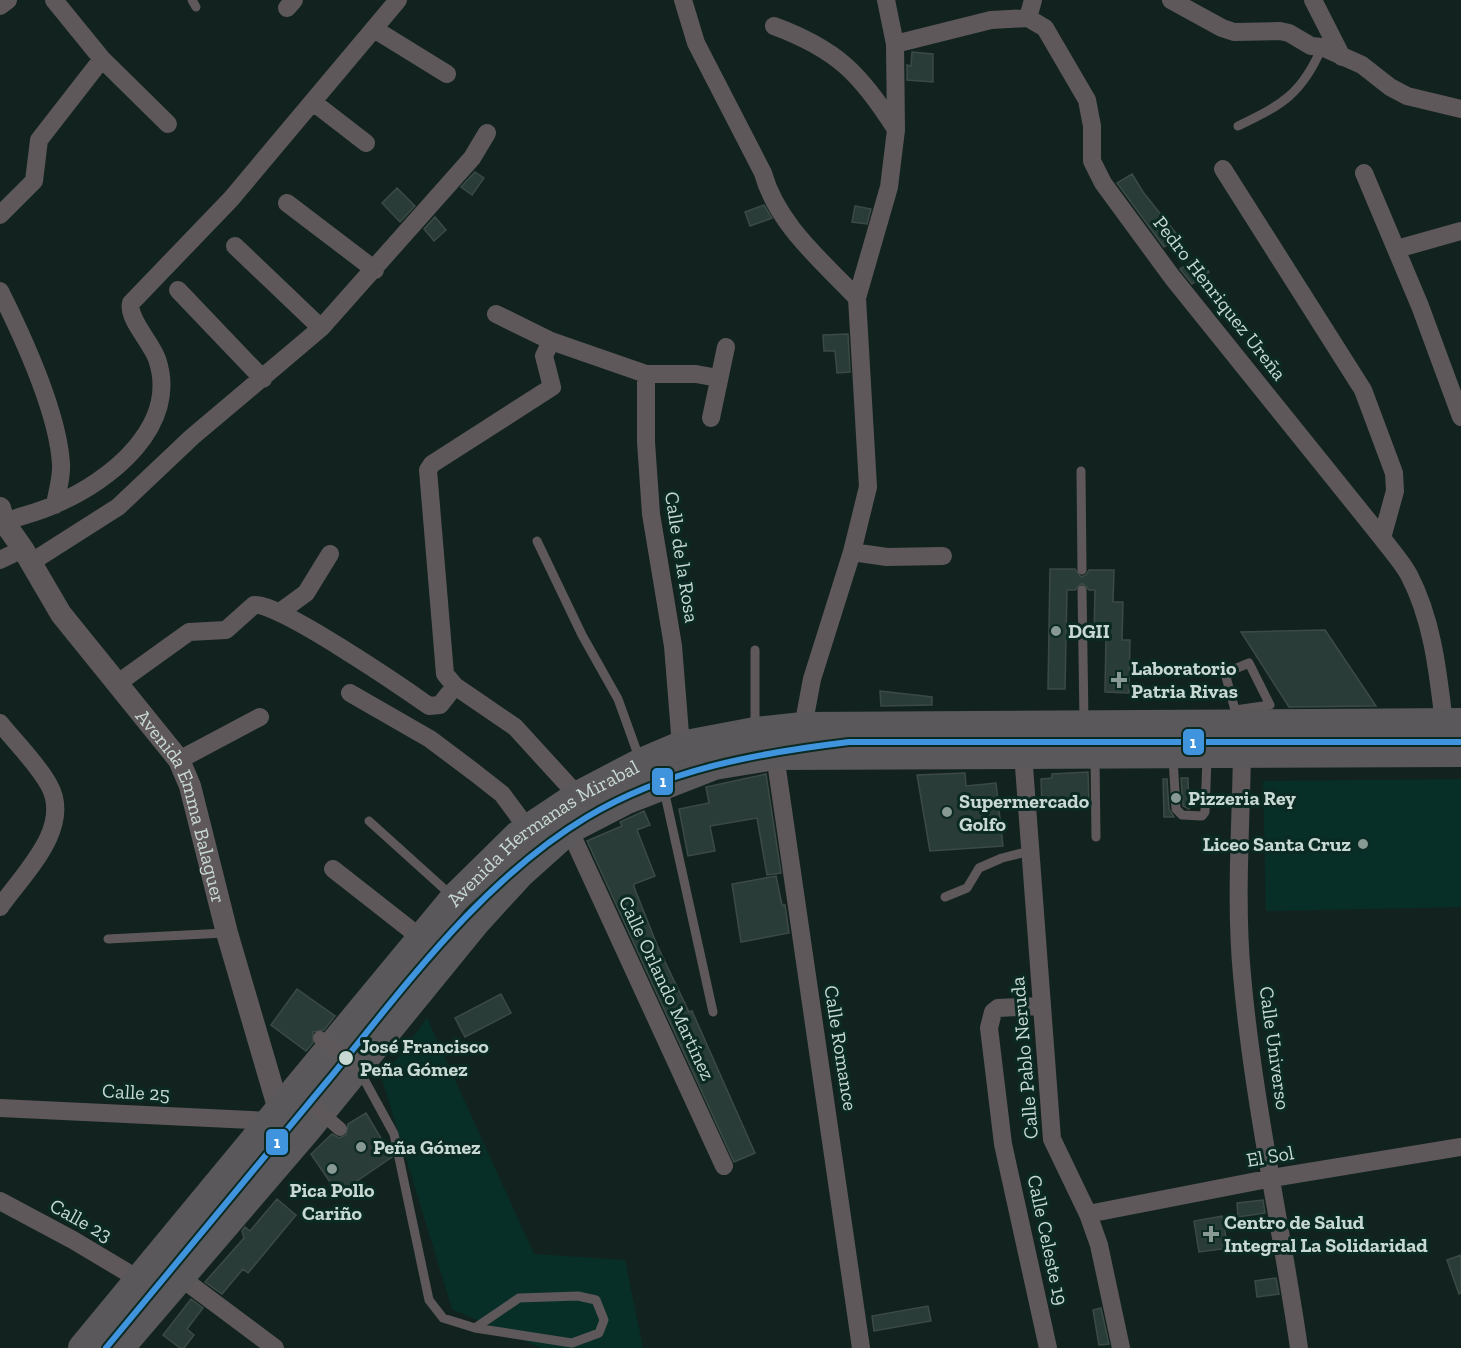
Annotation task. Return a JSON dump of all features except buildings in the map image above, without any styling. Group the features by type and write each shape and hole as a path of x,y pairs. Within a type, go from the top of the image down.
{"main road":[{"name":"Avenida Hermanas Mirabal","path":"119,1348 498,896 569,829 663,785 714,765 775,754 1023,753 1089,740 1244,729 1453,723"},
{"name":"Avenida Hermanas Mirabal","path":"83,1348 454,898 528,829 578,796 641,762 681,746 755,732 803,727 1089,740 1173,752 1208,752 1244,729 1461,752"}],"street":[{"path":"0,6 8,0"},
{"path":"54,0 102,59 168,124"},
{"path":"2,515 55,505 84,491 114,468 144,437 156,419 161,400 158,361 146,336 131,317 131,303 231,199 398,0"},
{"path":"682,0 696,42 763,173 770,196 779,214 857,298"},
{"path":"803,727 812,679 852,552 868,487 857,298 889,187 896,130 895,44 886,0"},
{"path":"895,44 991,20 1028,18 1032,0"},
{"path":"1171,0 1222,28 1234,32 1280,31 1311,46 1322,47 1362,65 1390,87 1407,96 1461,110"},
{"path":"1313,0 1342,57"},
{"name":"Pedro Henriquez Ureña","path":"1028,18 1045,28 1087,100 1092,126 1092,161 1103,183 1172,277 1382,538 1416,589 1437,656 1453,723"},
{"path":"774,26 806,38 837,56 871,91 896,130"},
{"path":"375,29 447,74"},
{"path":"0,215 34,180 39,140 102,59"},
{"path":"313,102 366,142"},
{"path":"0,560 27,556 118,507 192,437 321,328 375,270 472,158 487,133"},
{"path":"1223,169 1363,390 1394,473 1395,491 1382,538"},
{"path":"1364,173 1397,249 1461,417"},
{"path":"287,203 375,270"},
{"path":"1397,249 1461,231"},
{"path":"235,246 321,328"},
{"path":"178,290 263,379"},
{"path":"0,291 35,372 58,443 61,466 55,505"},
{"path":"496,314 551,340 646,374 696,374 718,378"},
{"path":"551,340 544,356 552,387 428,468 443,670 455,686 515,727 578,796"},
{"path":"711,418 726,347"},
{"name":"Calle de la Rosa","path":"646,374 646,442 651,514 673,646 681,746"},
{"name":"Avenida Emma Balaguer","path":"2,515 61,614 179,760 190,786 275,1115"},
{"path":"852,552 877,556 943,556"},
{"path":"280,612 306,593 330,555"},
{"path":"118,682 189,633 226,630 254,605 259,604 280,612 393,680 429,706 441,705 455,686"},
{"path":"350,693 429,739 502,794 528,829"},
{"path":"179,760 260,717"},
{"path":"0,723 50,786 57,810 51,836 0,907"},
{"name":"Calle Universo","path":"1244,729 1239,924 1242,975 1299,1348"},
{"name":"Calle Pablo Neruda","path":"1023,753 1040,1006 1052,1139 1088,1214 1099,1245 1121,1348"},
{"name":"Calle Romance","path":"775,754 861,1348"},
{"name":"Calle Orlando Martínez","path":"569,829 724,1166"},
{"path":"333,869 421,938"},
{"name":"Calle Celeste 19","path":"1040,1006 998,1008 993,1012 990,1028 1003,1144 1048,1348"},
{"path":"320,1038 355,1065"},
{"name":"Calle 25","path":"0,1108 275,1115"},
{"path":"275,1115 311,1120 340,1129"},
{"name":"El Sol","path":"1088,1214 1272,1178 1461,1147"},
{"name":"Calle 23","path":"0,1201 73,1240 140,1280"},
{"path":"180,1277 275,1348"},
{"path":"1115,1348 1121,1348"}],"lane":[{"path":"1238,126 1275,109 1291,98 1306,81 1322,47"},
{"path":"1081,471 1082,570"},
{"path":"537,542 582,635 618,699 641,762"},
{"path":"1082,590 1096,837"},
{"path":"755,650 755,732"},
{"path":"1249,663 1270,705 1244,729 1235,710 1225,673 1249,663"},
{"path":"1173,752 1178,812 1182,815 1202,816 1206,808 1208,752"},
{"path":"663,785 713,1012"},
{"path":"369,821 454,898"},
{"path":"945,897 967,888 979,868 1002,858 1030,851"},
{"path":"108,939 227,933"},
{"path":"355,1065 394,1134 429,1300 443,1318 475,1328 572,1343 598,1333 604,1320 596,1300 578,1296 519,1298 475,1328"}],"shaded area":[{"name":"Liceo Santa Cruz","path":"1461,779 1461,907 1266,911 1263,781"},
{"path":"427,1018 534,1254 625,1260 643,1348 541,1348 452,1309 382,1079"}],"transit line":[{"name":"1","path":"106,1348 448,936 513,871 549,842 617,800 681,775 714,766 747,758 849,742 1461,742"}],"place":[{"name":"DGII","path":"1056,631"},
{"name":"Laboratorio Patria Rivas","path":"1119,680"},
{"name":"Pizzeria Rey","path":"1176,798"},
{"name":"Supermercado Golfo","path":"947,812"},
{"name":"Liceo Santa Cruz","path":"1363,844"},
{"name":"José Francisco Peña Gómez","path":"346,1058"},
{"name":"Peña Gómez","path":"361,1147"},
{"name":"Pica Pollo Cariño","path":"332,1169"},
{"name":"Centro de Salud Integral La Solidaridad","path":"1211,1234"}]}
